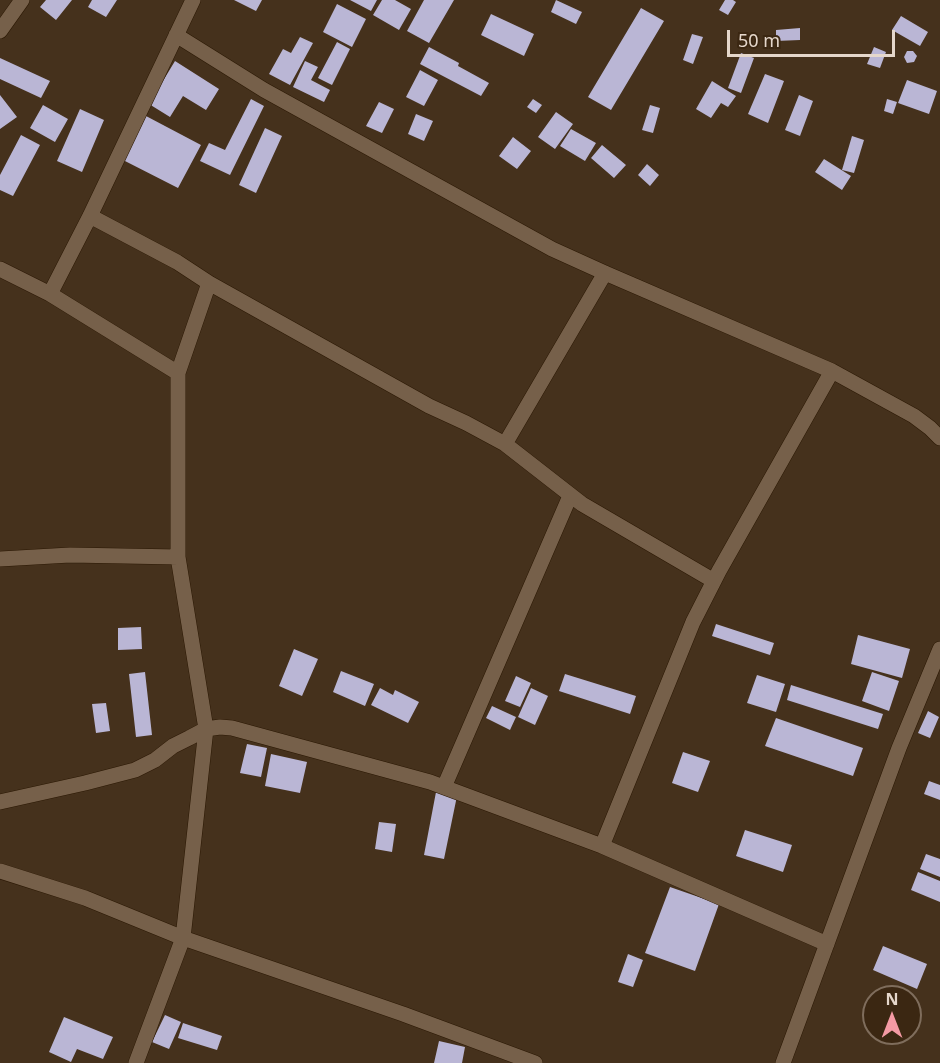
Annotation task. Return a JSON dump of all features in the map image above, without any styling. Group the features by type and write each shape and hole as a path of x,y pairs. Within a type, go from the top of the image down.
{"street":[{"path":"0,31 22,0"},
{"path":"50,294 90,216 193,0"},
{"path":"176,35 264,90 552,249 832,371 914,416 940,438"},
{"path":"90,216 177,262 209,283 429,406 505,444 582,504 714,581"},
{"path":"0,269 50,294 178,373"},
{"path":"505,444 605,273"},
{"path":"136,1063 183,938 206,729 178,557 178,373 209,283"},
{"path":"603,846 693,622 832,371"},
{"path":"444,787 570,495"},
{"path":"0,559 70,555 178,557"},
{"path":"783,1063 899,748 940,650"},
{"path":"0,802 135,770 206,729 232,728 444,787 603,846 827,944"},
{"path":"0,871 85,898 183,938 403,1014 535,1063"}],"building":[{"path":"46,0 72,0 56,20 40,7"},
{"path":"92,0 117,0 106,17 88,7"},
{"path":"234,0 262,0 256,11"},
{"path":"350,0 377,0 371,11"},
{"path":"382,0 395,0 411,9 399,30 373,15"},
{"path":"424,0 454,0 429,43 407,31"},
{"path":"556,0 582,12 576,24 551,12"},
{"path":"725,0 736,2 728,15 719,10"},
{"path":"337,4 366,19 352,47 323,32"},
{"path":"641,8 664,21 611,110 588,97"},
{"path":"491,14 534,34 524,56 481,35"},
{"path":"901,16 928,32 920,46 892,30"},
{"path":"800,28 800,40 776,41 776,30"},
{"path":"692,34 703,37 693,64 683,60"},
{"path":"300,37 313,43 290,85 269,74 283,49 291,53"},
{"path":"337,42 350,49 332,85 318,78"},
{"path":"429,47 489,83 481,96 420,64"},
{"path":"874,47 886,52 880,68 867,64"},
{"path":"907,51 913,51 917,56 914,62 907,63 904,57"},
{"path":"741,53 754,58 741,93 728,88"},
{"path":"0,58 50,81 41,98 0,79"},
{"path":"175,61 219,89 206,110 183,96 170,117 149,104"},
{"path":"305,61 318,67 311,80 330,90 324,102 293,87"},
{"path":"420,70 438,80 424,106 406,97"},
{"path":"765,74 784,81 768,123 748,114"},
{"path":"907,80 937,91 929,114 898,103"},
{"path":"712,81 736,96 728,107 721,103 711,118 696,109"},
{"path":"0,95 17,117 0,129"},
{"path":"799,95 813,101 800,136 785,130"},
{"path":"251,99 264,106 230,175 200,161 209,143 225,150"},
{"path":"533,99 542,105 536,113 527,107"},
{"path":"887,99 897,102 893,114 884,111"},
{"path":"379,102 394,109 382,133 366,126"},
{"path":"43,105 68,119 55,142 30,128"},
{"path":"650,105 660,108 653,133 642,130"},
{"path":"80,109 104,120 82,172 57,161"},
{"path":"556,112 573,124 555,149 538,137"},
{"path":"416,114 433,121 424,141 408,134"},
{"path":"146,116 201,145 178,188 123,160"},
{"path":"265,128 282,136 256,193 239,185"},
{"path":"571,129 596,143 585,161 560,146"},
{"path":"21,135 40,145 13,196 0,190 0,175"},
{"path":"852,136 864,140 854,173 842,170"},
{"path":"513,137 531,151 517,169 499,156"},
{"path":"602,145 626,165 614,178 591,158"},
{"path":"824,159 851,176 842,190 815,172"},
{"path":"647,164 659,175 650,186 638,175"},
{"path":"716,624 774,643 770,655 712,636"},
{"path":"141,627 142,649 118,650 118,628"},
{"path":"858,635 910,649 902,678 851,664"},
{"path":"294,649 318,659 302,696 279,686"},
{"path":"341,671 374,684 365,706 333,692"},
{"path":"145,672 152,735 136,737 129,674"},
{"path":"872,672 899,681 889,711 862,701"},
{"path":"565,674 636,696 630,714 559,691"},
{"path":"757,675 785,684 776,712 747,703"},
{"path":"516,676 531,683 520,707 505,701"},
{"path":"791,685 883,714 878,729 787,700"},
{"path":"380,688 393,695 395,690 419,702 408,723 371,705"},
{"path":"531,688 548,696 535,725 518,717"},
{"path":"106,703 110,731 96,733 92,704"},
{"path":"492,706 516,717 510,730 486,718"},
{"path":"928,711 939,717 930,738 918,733"},
{"path":"776,718 863,748 853,776 765,746"},
{"path":"247,744 267,748 261,777 240,773"},
{"path":"683,752 710,761 698,792 672,783"},
{"path":"271,754 307,762 300,793 265,786"},
{"path":"929,781 940,785 940,800 924,794"},
{"path":"436,792 457,796 444,859 424,855"},
{"path":"379,822 396,824 392,852 375,849"},
{"path":"745,830 792,845 783,872 736,856"},
{"path":"926,854 940,859 940,877 920,869"},
{"path":"918,872 940,881 940,902 911,890"},
{"path":"670,887 719,904 695,971 645,953"},
{"path":"883,946 927,964 919,985 908,985 873,970"},
{"path":"628,954 643,960 633,987 618,982"},
{"path":"165,1015 181,1022 169,1049 152,1042"},
{"path":"64,1017 113,1037 103,1059 77,1049 71,1062 49,1052"},
{"path":"183,1023 222,1036 217,1050 178,1038"},
{"path":"439,1041 465,1047 462,1063 434,1063"}]}
